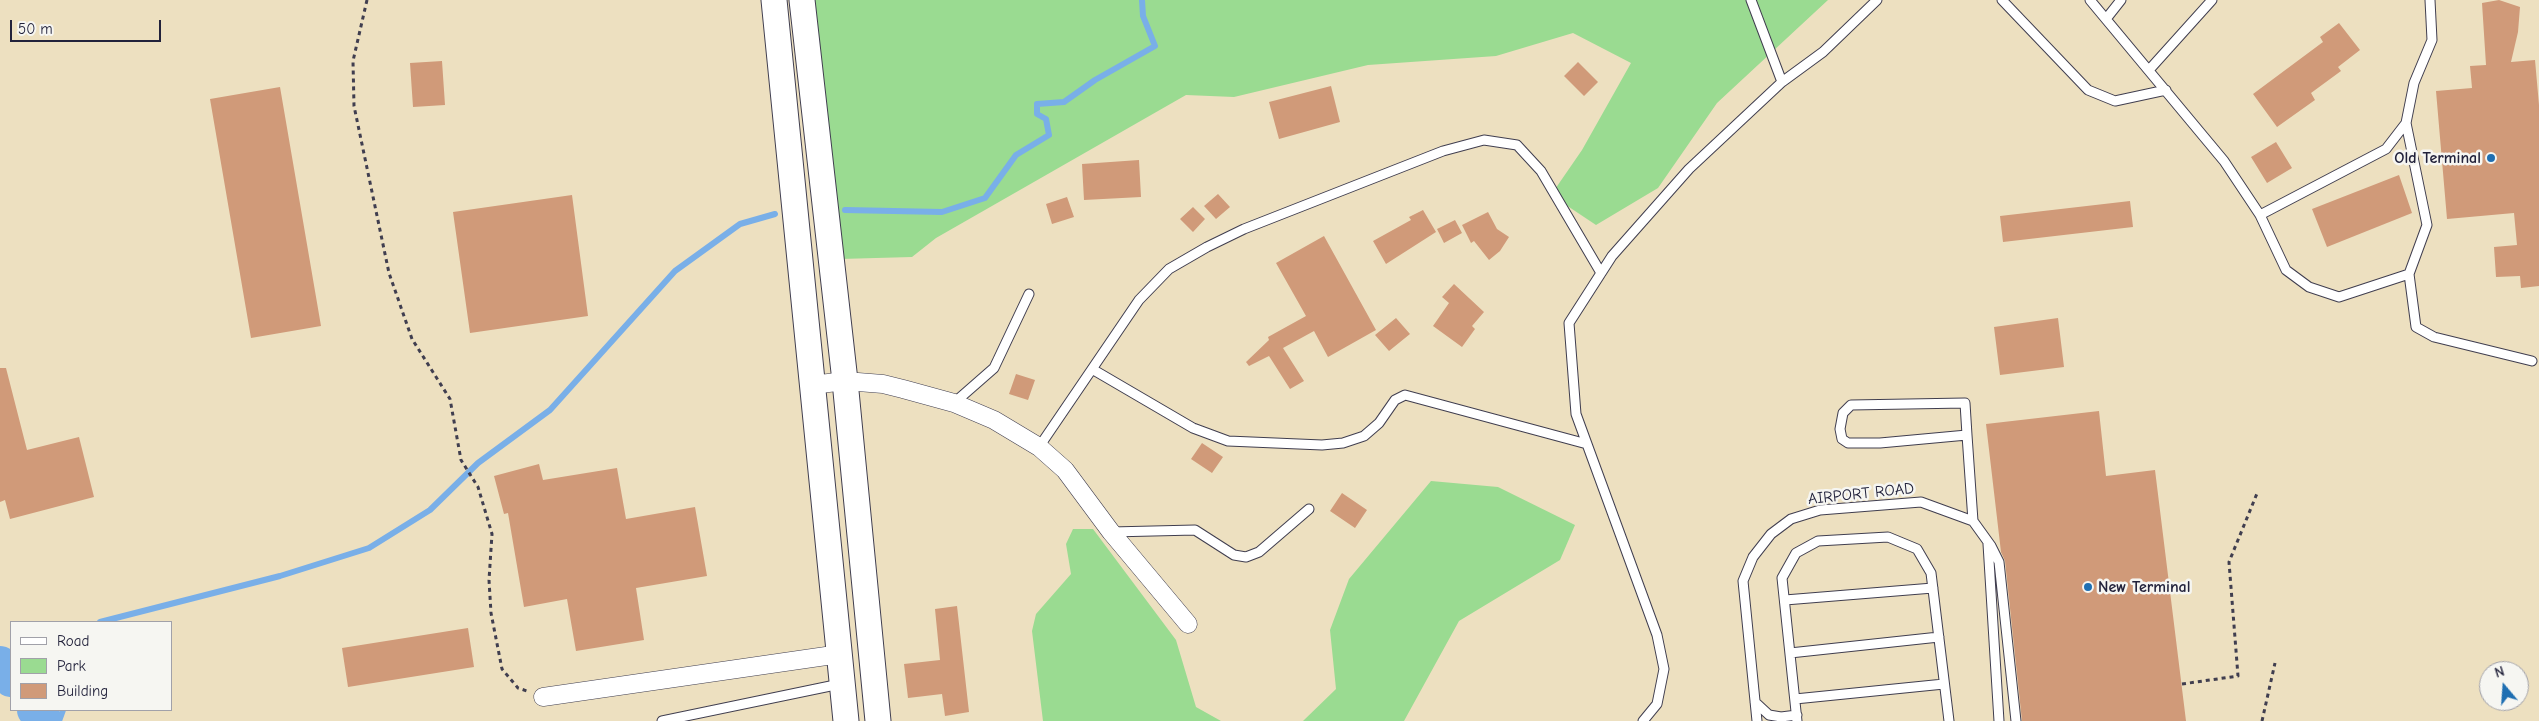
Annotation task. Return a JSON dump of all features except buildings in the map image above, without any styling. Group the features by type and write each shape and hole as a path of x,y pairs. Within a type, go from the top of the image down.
{"street":[{"path":"774,0 846,721"},
{"path":"802,0 845,381 878,721"},
{"path":"812,385 845,381 883,384 954,403 994,420 1039,448 1065,470 1111,532 1188,624"},
{"path":"544,697 840,654"}],"lane":[{"path":"1751,0 1782,82"},
{"path":"1643,721 1657,704 1664,669 1657,635 1576,414 1570,323 1612,256 1689,169 1782,82 1822,52 1876,0"},
{"path":"2002,0 2088,90 2115,101 2166,90"},
{"path":"2090,0 2224,160 2260,215 2286,270 2309,287 2339,298 2409,274"},
{"path":"2106,20 2121,0"},
{"path":"2149,70 2212,0"},
{"path":"2430,0 2432,40 2414,82 2406,123 2427,225 2409,274 2416,326 2434,337 2532,361"},
{"path":"2260,215 2386,149 2406,123"},
{"path":"1039,448 1139,300 1169,269 1244,229 1443,151 1484,140 1517,144 1541,171 1601,273"},
{"path":"954,403 994,368 1028,294"},
{"path":"1092,369 1193,428 1228,441 1322,445 1344,443 1364,436 1379,423 1395,400 1405,394 1587,444"},
{"path":"1967,436 1880,443 1848,443 1842,439 1840,429 1843,413 1851,405 1965,402 1973,521 1999,562 2016,721"},
{"name":"AIRPORT ROAD","path":"1757,721 1743,581 1753,557 1772,534 1791,518 1820,510 1921,502 1973,521"},
{"path":"1111,532 1195,530 1234,555 1246,557 1259,552 1309,509"},
{"path":"1752,677 1755,704 1770,715 1797,718 1782,578 1796,553 1818,542 1888,536 1917,549 1931,574 1949,721"},
{"path":"1988,543 1999,721"},
{"path":"1785,600 1933,588"},
{"path":"1790,653 1939,637"},
{"path":"662,721 842,683"},
{"path":"1795,699 1944,684"}],"path":[{"path":"367,0 354,61 354,106 389,273 412,338 450,399 461,460 478,487 492,534 489,580 491,613 502,669 518,688 544,697"},
{"path":"2182,684 2238,676 2228,562 2258,491"},
{"path":"2262,721 2275,663"}],"green space":[{"path":"812,0 1828,0 1717,103 1658,188 1596,225 1551,195 1582,150 1631,63 1573,33 1496,56 1368,65 1234,97 1186,95 936,238 912,257 840,259"},
{"path":"1431,481 1498,487 1575,525 1560,560 1459,621 1404,721 1303,721 1336,689 1330,630 1349,579"},
{"path":"1073,529 1093,529 1176,640 1196,707 1221,721 1043,721 1032,631 1036,614 1071,574 1066,544"}],"waterway":[{"path":"845,210 942,212 985,198 1016,155 1049,135 1046,119 1037,114 1037,104 1064,102 1095,80 1155,46 1143,16 1142,0"},
{"path":"104,621 280,576 369,548 430,510 478,463 550,410 675,271 740,224 775,214"},
{"path":"0,664 10,678"},
{"path":"36,711 44,721"},
{"path":"59,721 63,711"}],"place":[{"name":"Old Terminal","path":"2491,158"},
{"name":"New Terminal","path":"2088,587"}]}
